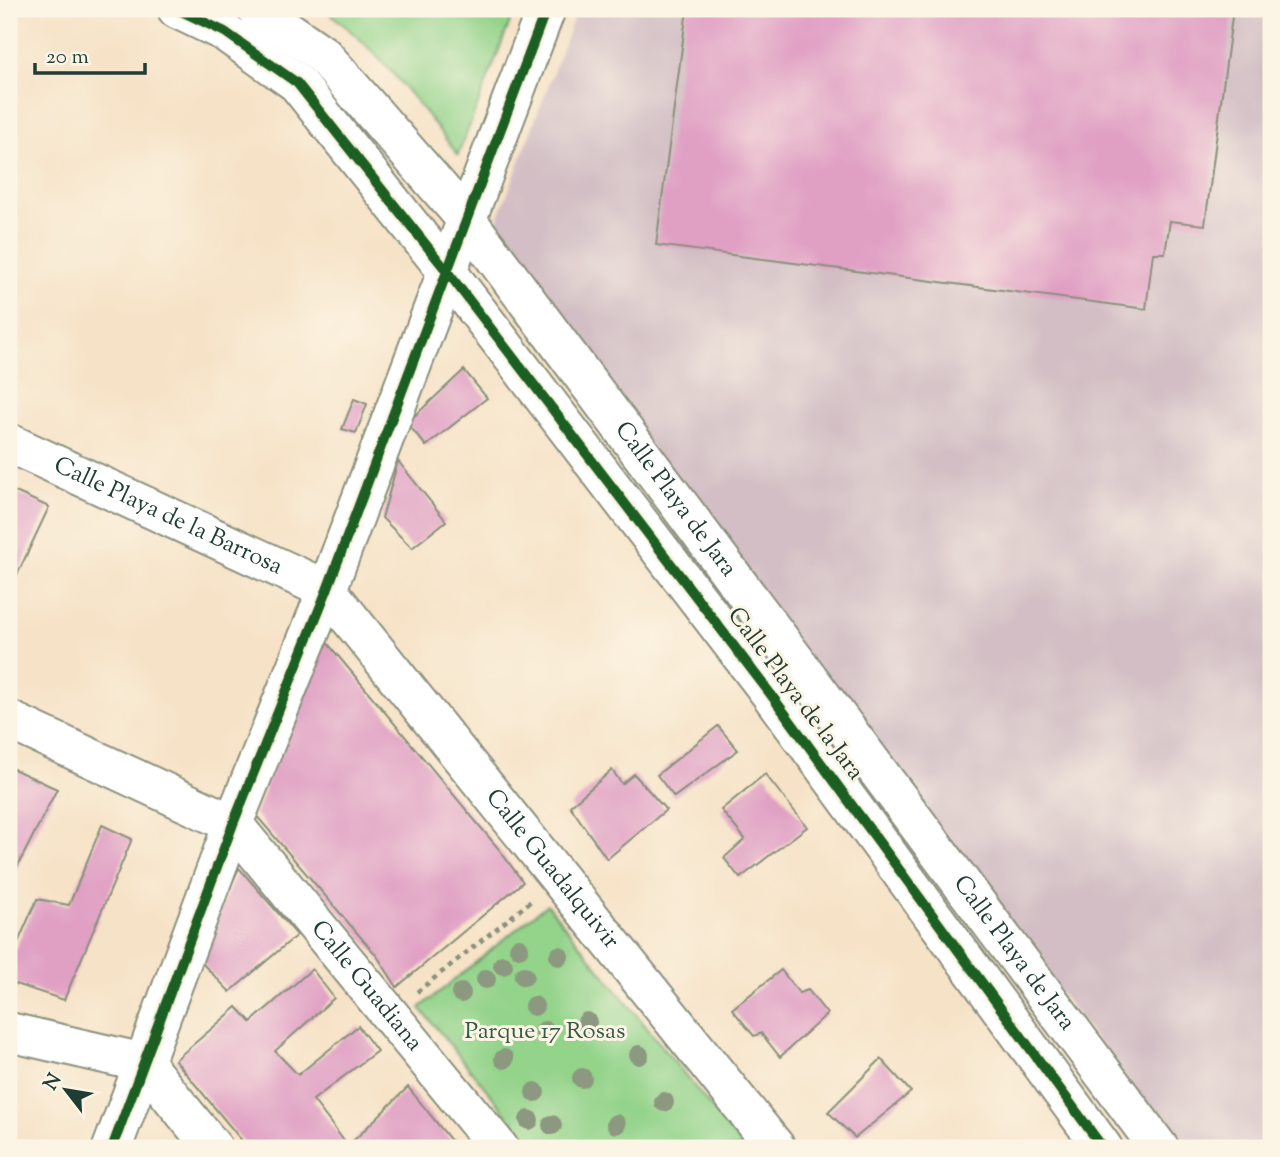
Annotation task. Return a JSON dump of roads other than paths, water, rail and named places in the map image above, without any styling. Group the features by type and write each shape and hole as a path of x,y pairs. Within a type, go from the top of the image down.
{"street":[{"name":"Calle Playa de la Jara","path":"177,9 225,32 297,83 446,270 769,692 1103,1148"},
{"name":"Calle Playa de Jara","path":"257,9 323,55 466,219 1160,1148"},
{"path":"112,1148 233,824 327,590 546,9"},
{"name":"Calle Playa de la Barrosa","path":"9,443 327,590"},
{"name":"Calle Guadalquivir","path":"327,590 776,1148"},
{"path":"9,720 233,824"},
{"name":"Calle Guadiana","path":"233,824 499,1148"},
{"path":"9,1032 144,1063 213,1148"}],"park label":[{"name":"Parque 17 Rosas","path":"545,1032"}]}
